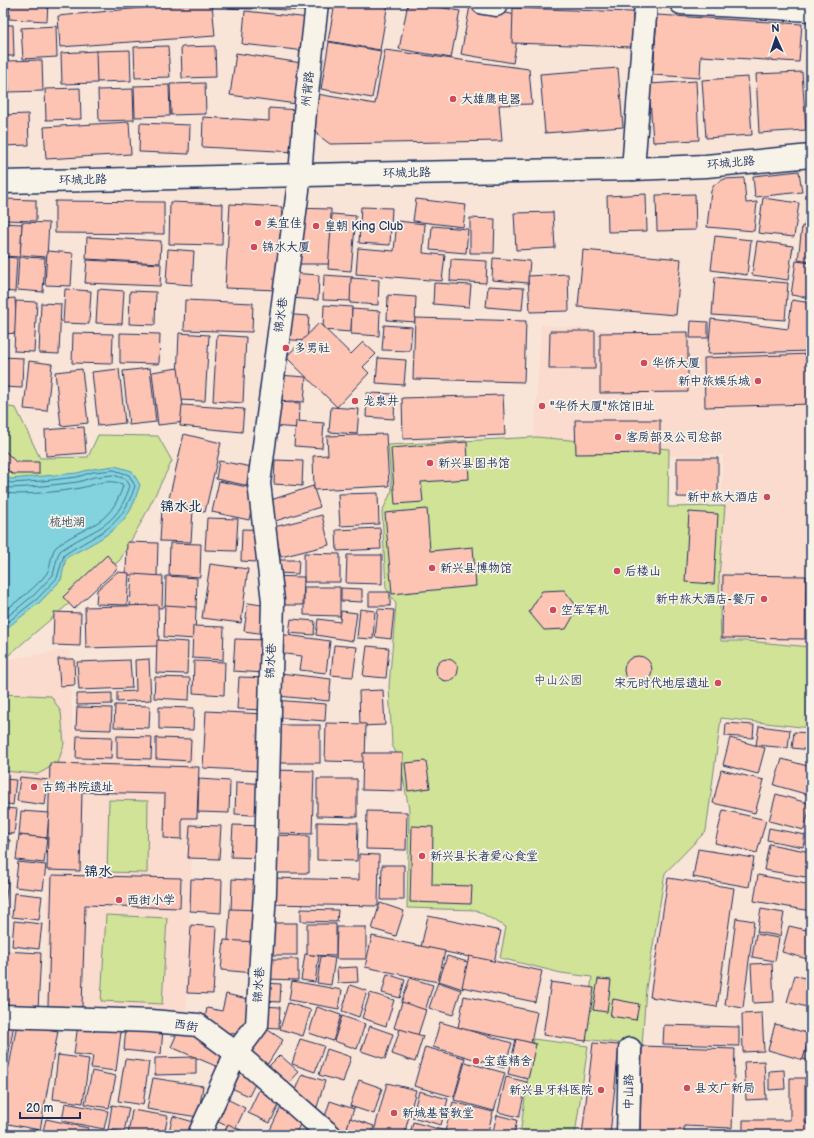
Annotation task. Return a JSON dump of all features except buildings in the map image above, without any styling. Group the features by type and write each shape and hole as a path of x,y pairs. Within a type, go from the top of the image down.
{"street":[{"name":"州背路","path":"300,175 305,112 317,3"},
{"path":"483,3 496,5 497,3"},
{"path":"633,169 646,3"},
{"path":"681,3 811,10"},
{"name":"环城北路","path":"3,182 633,169 706,166 811,156"},
{"name":"锦水巷","path":"199,1135 236,1053 257,1025 265,892 273,601 259,483 300,175"},
{"name":"西街","path":"3,1016 151,1021 198,1025 236,1053 330,1135"},
{"name":"中山路","path":"628,1135 630,1049"}],"shaded area":[{"name":"新中旅大酒店","path":"541,325 811,347 811,647 746,641 721,641 719,577 723,455 533,458"},
{"name":"西街小学","path":"69,649 73,731 192,732 195,764 186,1024 46,1018 48,782 3,778 3,660"}],"green space":[{"name":"梳地湖","path":"3,406 16,408 40,458 88,457 98,435 158,436 172,461 143,519 120,560 3,660"},
{"name":"中山公园","path":"536,437 669,449 668,507 725,506 719,577 721,641 746,641 811,647 810,728 721,718 706,831 665,873 646,988 642,1046 584,1039 592,977 561,973 500,958 506,927 476,910 407,908 409,810 400,760 392,745 389,686 396,604 386,588 382,512 392,490 388,445"},
{"path":"3,694 51,696 61,712 64,744 58,763 38,774 3,771"},
{"path":"109,800 148,801 147,873 107,872"},
{"path":"106,915 167,918 162,1004 101,1001"},
{"path":"533,1039 588,1046 575,1135 520,1135"}],"water":[{"path":"115,466 132,471 140,485 131,509 125,518 111,532 66,558 61,580 40,602 3,631 3,471 10,479 77,473 92,469"}],"place":[{"name":"大雄鹰电器","path":"453,99"},
{"name":"美宜佳","path":"258,223"},
{"name":"皇朝 King Club","path":"316,226"},
{"name":"锦水大厦","path":"254,247"},
{"name":"多男社","path":"286,348"},
{"name":"华侨大厦","path":"644,363"},
{"name":"新中旅娱乐城","path":"758,381"},
{"name":"龙泉井","path":"355,401"},
{"name":"\"华侨大厦\"旅馆旧址","path":"542,406"},
{"name":"客房部及公司总部","path":"618,437"},
{"name":"新兴县图书馆","path":"430,463"},
{"name":"新中旅大酒店","path":"767,497"},
{"name":"新兴县博物馆","path":"432,568"},
{"name":"后楼山","path":"617,571"},
{"name":"新中旅大酒店-餐厅","path":"764,599"},
{"name":"空军军机","path":"553,610"},
{"name":"宋元时代地层遗址","path":"718,683"},
{"name":"古筠书院遗址","path":"34,787"},
{"name":"新兴县长者爱心食堂","path":"422,856"},
{"name":"西街小学","path":"119,900"},
{"name":"宝莲精舍","path":"476,1061"},
{"name":"县文广新局","path":"687,1088"},
{"name":"新兴县牙科医院","path":"601,1090"},
{"name":"新城基督教堂","path":"394,1113"}],"district":[{"name":"锦水北","path":"181,506"},
{"name":"锦水","path":"98,871"}]}
